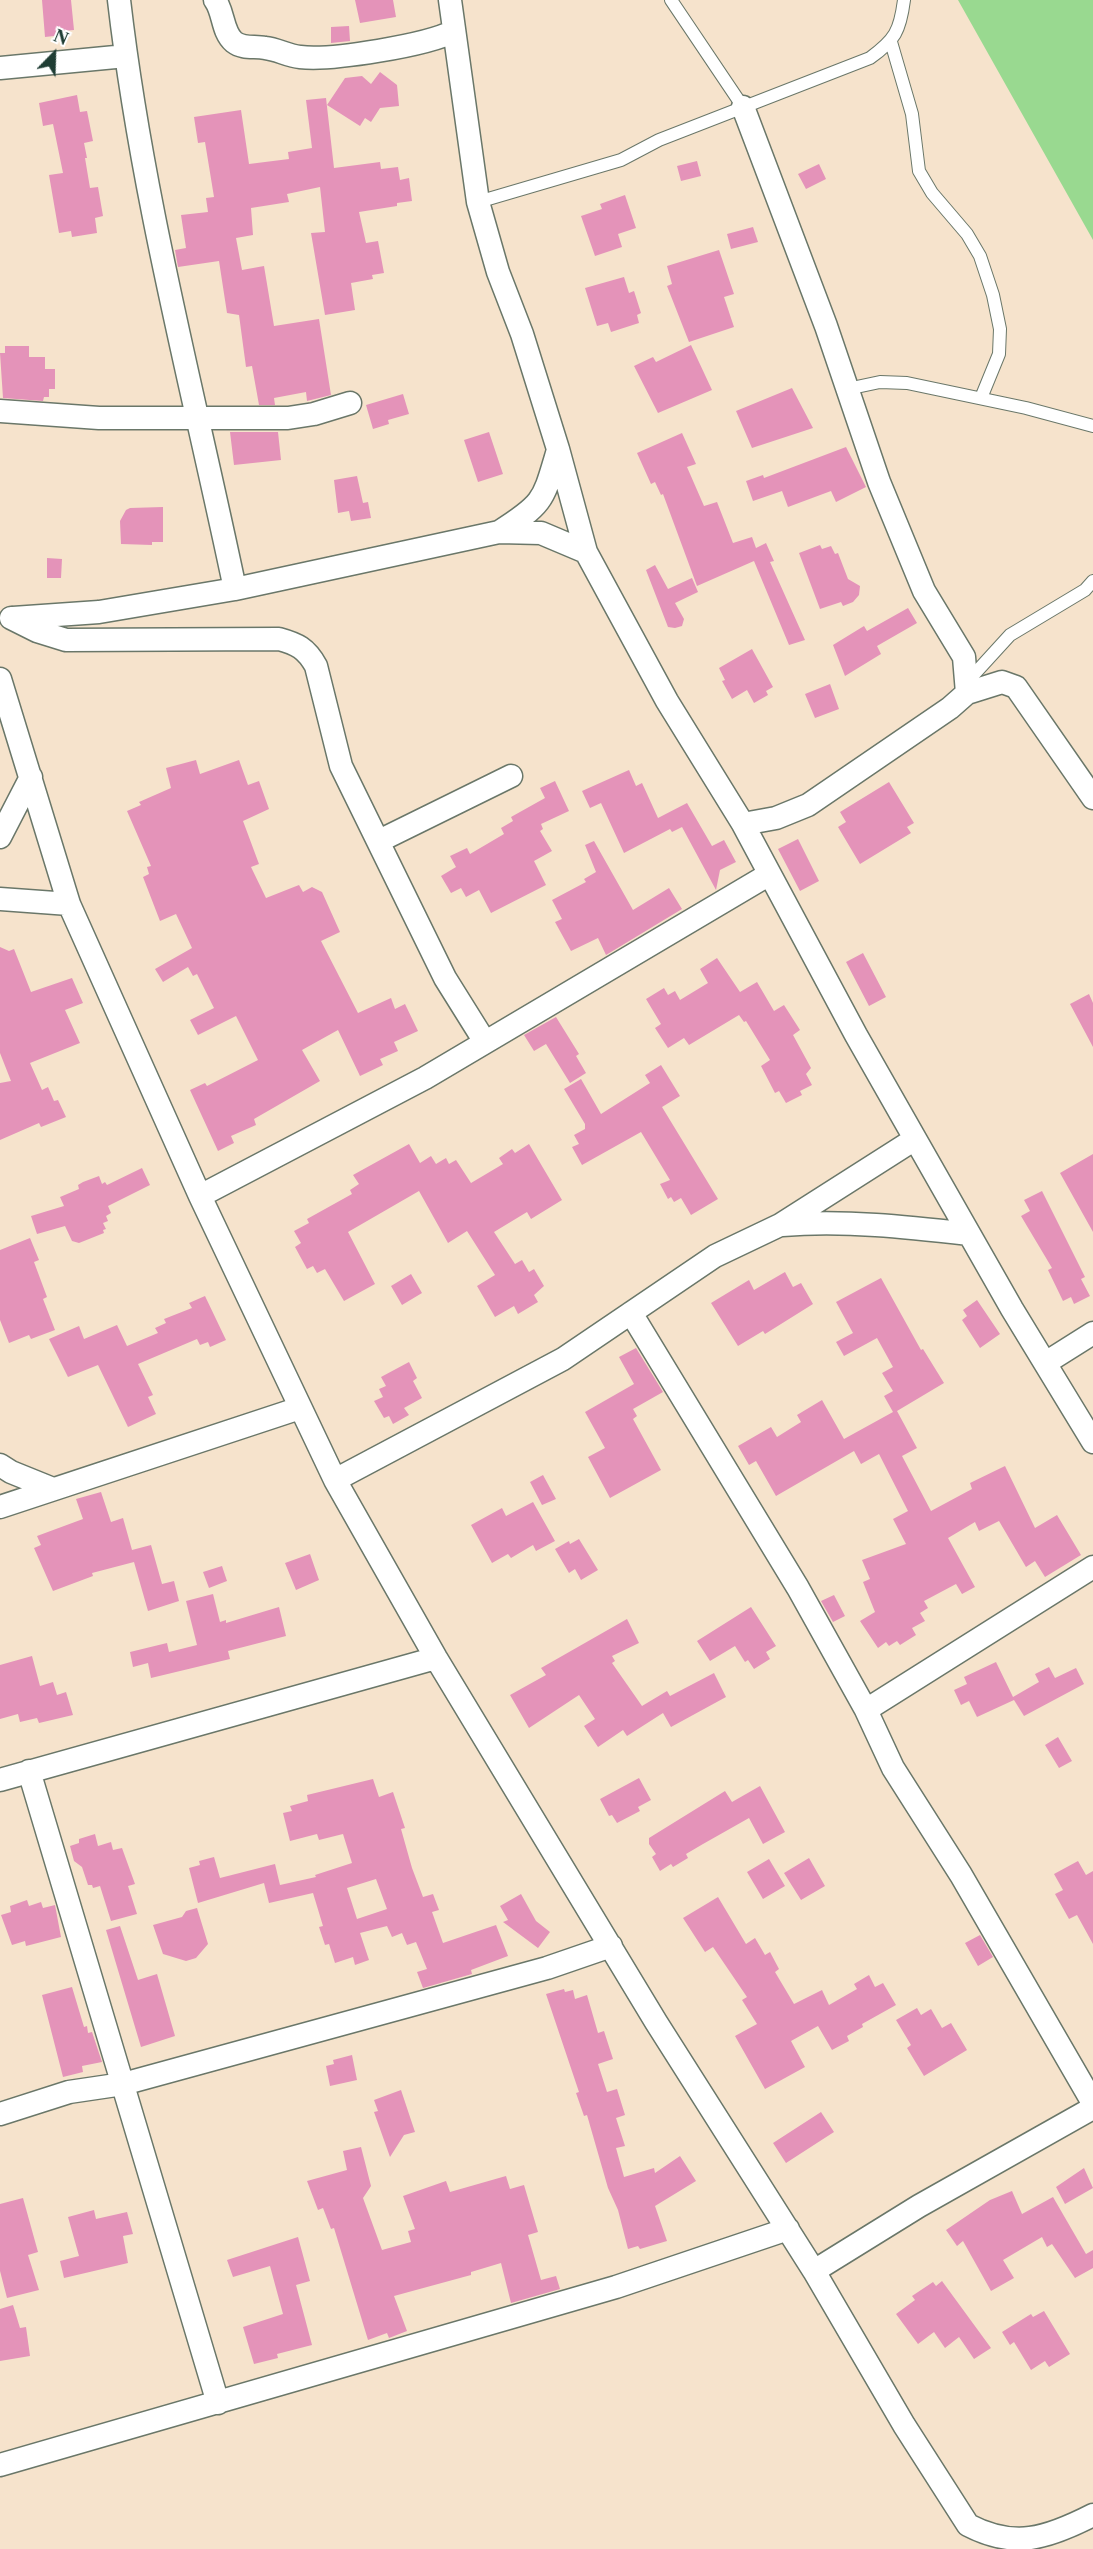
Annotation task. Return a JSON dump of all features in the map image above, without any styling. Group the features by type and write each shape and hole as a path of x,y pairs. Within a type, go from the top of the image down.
{"street":[{"path":"119,0 126,56 158,244 235,589"},
{"path":"215,0 229,36 236,43 248,47 280,50 299,57 355,55 435,38 454,31"},
{"path":"450,0 478,202 498,272 522,334 558,449 586,552 667,701 743,824 768,875 969,1234 1093,1442"},
{"path":"0,68 126,56"},
{"path":"743,107 784,211 875,472 924,591 964,657 966,689"},
{"path":"0,411 99,418 299,417 350,403"},
{"path":"499,532 522,517 542,499 558,449"},
{"path":"5,619 99,612 235,589 499,532 541,533 586,552"},
{"path":"5,619 66,640 279,639 296,644 308,651 316,666 341,766 445,978 485,1042"},
{"path":"0,679 69,904 200,1196 335,1480 436,1658 611,1946 814,2271 952,2502 968,2524 996,2547 1018,2549 1038,2543 1093,2515"},
{"path":"743,824 776,818 808,805 950,708 966,689 1002,682 1016,687 1093,798"},
{"path":"379,841 511,776"},
{"path":"0,837 31,777"},
{"path":"200,1196 425,1078 768,875"},
{"path":"0,899 69,904"},
{"path":"335,1480 563,1359 715,1256 780,1225 915,1139"},
{"path":"780,1225 831,1223 896,1226 969,1234"},
{"path":"631,1313 798,1588 866,1710 893,1768 962,1875 1093,2103"},
{"path":"1047,1362 1093,1333"},
{"path":"0,1507 300,1408"},
{"path":"0,1465 29,1481 52,1489"},
{"path":"866,1710 1093,1567"},
{"path":"0,1780 436,1658"},
{"path":"29,1771 218,2403"},
{"path":"0,2114 69,2091 123,2084 547,1968 611,1946"},
{"path":"814,2271 919,2206 1093,2108"},
{"path":"0,2465 616,2287 788,2229"}],"lane":[{"path":"670,0 743,107"},
{"path":"478,202 621,160 659,140 870,58 891,42 902,18 904,0"},
{"path":"891,42 912,114 919,171 928,188 967,234 980,256 993,295 1000,329 999,354 981,398"},
{"path":"847,389 880,382 907,383 981,398 1093,426"},
{"path":"966,689 1010,635 1084,590 1093,580"}],"green space":[{"path":"958,0 1093,0 1093,240"}],"building":[{"path":"42,0 71,0 74,30 62,31 63,35 45,37"},
{"path":"355,0 393,0 396,17 360,23"},
{"path":"349,26 350,41 331,43 331,27"},
{"path":"380,72 397,85 399,106 380,108 371,122 365,118 360,126 327,105 345,78 362,76 371,84"},
{"path":"77,95 80,112 87,111 93,141 84,143 90,188 98,187 103,216 95,218 97,233 72,237 71,231 59,233 49,175 63,173 53,124 43,126 39,103"},
{"path":"326,98 334,168 380,162 381,169 398,167 400,180 409,178 412,201 397,203 397,206 359,212 366,243 378,241 384,273 372,275 373,279 351,283 355,310 325,315 311,233 325,232 320,187 287,194 289,202 251,208 253,235 236,238 242,270 264,266 274,326 319,319 331,395 307,401 306,392 274,398 275,405 259,405 252,366 246,367 239,315 227,313 219,261 178,267 175,250 186,248 181,215 208,212 206,198 214,197 205,142 198,143 194,117 241,110 249,164 289,159 288,152 312,148 306,100"},
{"path":"697,161 701,176 681,181 677,166"},
{"path":"819,164 826,179 806,189 798,174"},
{"path":"625,195 636,228 618,234 622,247 595,256 581,216 602,209 600,204"},
{"path":"753,227 758,242 731,249 727,234"},
{"path":"719,250 734,294 724,297 734,327 689,342 667,286 672,284 667,266"},
{"path":"624,277 629,293 634,291 641,313 637,315 639,323 611,332 608,323 597,326 585,288"},
{"path":"691,345 712,390 658,413 634,366 653,357 656,362"},
{"path":"5,346 29,346 29,357 45,357 45,369 55,369 55,389 49,389 49,397 44,397 43,401 3,398 0,353 5,353"},
{"path":"792,388 813,428 752,448 736,411"},
{"path":"403,394 409,414 388,420 389,424 373,429 366,405"},
{"path":"230,432 278,432 281,460 234,465"},
{"path":"489,432 503,474 478,482 464,440"},
{"path":"682,433 696,464 687,467 704,506 717,502 733,543 752,537 756,548 766,543 774,561 770,562 805,640 789,645 754,561 697,586 663,494 661,495 655,482 651,484 637,453"},
{"path":"846,447 866,487 836,502 831,491 788,507 782,491 753,501 746,481 763,475 764,478"},
{"path":"357,476 363,503 368,502 371,518 351,521 349,511 338,513 334,480"},
{"path":"163,507 163,542 152,542 152,545 121,544 120,521 126,510"},
{"path":"820,545 822,549 831,546 835,554 838,553 848,579 860,586 859,595 853,602 843,606 841,602 820,609 799,553"},
{"path":"47,558 62,559 61,578 47,578"},
{"path":"655,565 668,589 692,578 698,592 675,603 684,619 682,626 668,627 646,570"},
{"path":"908,608 917,623 877,646 881,654 845,676 833,645 864,626 867,631"},
{"path":"752,649 773,687 766,691 768,695 754,703 747,690 732,699 722,681 725,680 719,668"},
{"path":"830,684 839,709 815,718 805,694"},
{"path":"196,760 200,774 239,760 248,785 259,781 269,809 243,821 259,864 251,867 266,898 299,885 303,892 312,887 322,892 340,932 321,941 358,1013 391,998 395,1009 405,1004 418,1031 394,1042 398,1051 380,1059 383,1065 360,1076 338,1030 302,1050 320,1081 254,1119 256,1125 231,1136 234,1143 218,1151 190,1090 205,1083 207,1086 258,1060 236,1016 198,1035 190,1020 214,1008 197,974 193,976 188,967 163,982 155,969 192,948 176,914 160,921 143,877 149,874 147,867 151,866 127,811 141,805 139,802 171,788 166,768"},
{"path":"629,770 636,786 642,783 658,818 687,803 712,846 724,840 736,862 720,870 716,890 682,827 672,832 670,829 624,853 601,803 590,808 582,791"},
{"path":"555,781 569,811 541,824 543,829 540,831 552,851 534,861 546,885 491,913 479,890 466,897 461,888 451,893 441,876 456,867 450,856 467,848 470,854 504,834 501,828 513,821 511,817 545,798 540,788"},
{"path":"889,782 914,823 907,827 911,833 860,864 838,827 846,822 840,812"},
{"path":"798,839 819,881 800,891 778,849"},
{"path":"594,841 633,910 669,888 682,909 606,955 598,938 571,951 555,922 562,919 552,900 586,882 584,879 596,872 585,845"},
{"path":"0,947 9,951 14,949 31,992 72,978 83,1003 65,1010 80,1043 30,1063 42,1090 48,1087 54,1101 58,1100 66,1117 41,1127 39,1123 0,1140 0,1083 11,1081 0,1053"},
{"path":"863,953 886,997 869,1006 846,962"},
{"path":"717,958 740,992 757,982 774,1011 784,1005 800,1030 793,1035 811,1068 806,1074 812,1085 800,1091 802,1095 786,1103 779,1091 775,1093 761,1066 770,1060 746,1021 744,1022 739,1015 689,1045 684,1038 668,1048 655,1028 661,1024 646,999 664,988 668,995 675,991 680,1000 708,983 700,969"},
{"path":"1089,994 1093,1003 1093,1047 1070,1004"},
{"path":"556,1017 579,1054 576,1056 586,1073 570,1083 546,1044 534,1051 524,1035"},
{"path":"661,1065 680,1096 662,1107 718,1199 691,1215 681,1198 674,1202 671,1197 668,1199 660,1184 670,1180 641,1132 582,1165 572,1147 579,1144 574,1135 585,1129 585,1124 564,1089 581,1079 601,1114 650,1083 645,1075"},
{"path":"409,1144 420,1163 431,1156 436,1164 446,1158 449,1164 456,1160 471,1183 503,1164 499,1158 512,1149 515,1153 529,1144 562,1200 531,1219 527,1212 494,1232 515,1264 522,1260 529,1272 534,1269 544,1286 534,1295 538,1302 518,1314 514,1306 495,1317 477,1286 495,1275 467,1231 448,1243 419,1191 348,1232 375,1284 344,1301 325,1269 317,1273 313,1266 307,1269 295,1247 301,1243 294,1231 309,1223 307,1219 352,1194 350,1190 359,1184 353,1175"},
{"path":"1093,1154 1093,1232 1060,1173"},
{"path":"142,1168 150,1185 108,1206 111,1213 106,1216 108,1221 103,1223 106,1229 103,1230 104,1233 79,1243 72,1241 65,1226 37,1234 31,1216 64,1206 60,1197 79,1189 78,1185 99,1176 102,1184 105,1182 107,1185"},
{"path":"1042,1191 1085,1277 1081,1279 1090,1296 1074,1304 1071,1297 1063,1301 1048,1270 1052,1268 1021,1216 1030,1211 1024,1200"},
{"path":"30,1238 39,1260 34,1262 47,1297 43,1299 55,1330 31,1339 29,1335 9,1343 0,1320 0,1250"},
{"path":"785,1272 793,1287 801,1283 813,1304 765,1334 763,1331 738,1346 711,1303 749,1280 754,1290"},
{"path":"411,1274 422,1293 402,1305 391,1286"},
{"path":"881,1278 921,1350 923,1349 944,1383 897,1411 917,1448 902,1456 931,1511 972,1489 970,1483 1005,1466 1035,1528 1057,1515 1081,1555 1045,1577 1035,1561 1026,1567 999,1521 979,1531 975,1522 948,1538 975,1587 962,1594 956,1584 924,1601 928,1608 920,1613 925,1621 912,1628 916,1635 900,1645 897,1641 889,1646 886,1642 878,1648 860,1621 875,1612 863,1582 870,1579 862,1560 906,1544 893,1519 908,1511 879,1454 861,1464 854,1451 776,1496 756,1461 749,1465 738,1446 771,1427 777,1437 801,1422 797,1415 822,1400 844,1439 893,1412 884,1396 893,1391 882,1373 893,1367 877,1338 844,1356 836,1342 853,1333 836,1302"},
{"path":"205,1296 226,1340 210,1347 208,1342 200,1345 197,1339 138,1364 153,1395 148,1397 156,1414 128,1427 98,1365 68,1377 49,1339 79,1326 84,1339 117,1325 127,1346 158,1333 155,1328 166,1323 164,1319 192,1308 189,1303"},
{"path":"977,1300 1000,1334 980,1348 962,1320 967,1316 963,1310"},
{"path":"636,1348 663,1392 633,1409 637,1416 633,1419 661,1470 610,1498 588,1457 605,1448 585,1412 634,1384 619,1357"},
{"path":"409,1362 417,1378 413,1381 422,1398 404,1408 409,1415 393,1424 389,1416 384,1418 374,1401 383,1397 379,1389 386,1386 381,1377"},
{"path":"543,1475 556,1499 542,1505 530,1482"},
{"path":"101,1492 111,1522 123,1518 132,1550 151,1545 162,1584 174,1581 179,1601 148,1611 134,1562 92,1573 93,1576 53,1591 34,1548 41,1545 37,1536 83,1519 76,1499"},
{"path":"533,1502 555,1541 536,1551 533,1545 511,1558 508,1554 492,1563 471,1525 502,1508 506,1516"},
{"path":"579,1539 598,1570 581,1580 575,1569 569,1573 555,1549 569,1541 570,1544"},
{"path":"310,1554 319,1580 296,1590 285,1563"},
{"path":"222,1566 227,1581 209,1588 203,1572"},
{"path":"213,1594 220,1622 226,1620 226,1623 279,1607 286,1636 228,1651 230,1659 151,1678 148,1663 133,1667 130,1652 167,1643 169,1652 197,1645 186,1601"},
{"path":"834,1595 845,1616 833,1622 821,1601"},
{"path":"751,1607 776,1646 766,1652 770,1659 754,1669 748,1660 745,1662 735,1646 710,1661 697,1641"},
{"path":"627,1619 639,1643 612,1656 615,1661 612,1663 642,1706 667,1691 670,1696 714,1673 726,1697 671,1727 663,1713 627,1736 623,1730 598,1747 584,1726 595,1719 579,1695 529,1728 510,1695 546,1675 541,1668"},
{"path":"32,1656 40,1686 53,1682 57,1695 66,1692 73,1715 39,1723 37,1718 20,1722 18,1714 0,1719 0,1665"},
{"path":"996,1662 1013,1697 1039,1682 1035,1674 1049,1667 1055,1678 1076,1668 1084,1684 1024,1716 1014,1700 977,1717 969,1701 961,1705 954,1690 967,1684 964,1677"},
{"path":"1058,1737 1072,1761 1059,1768 1045,1745"},
{"path":"639,1778 651,1800 638,1807 640,1811 617,1823 612,1815 609,1816 600,1799"},
{"path":"373,1779 379,1797 393,1792 405,1828 401,1829 412,1868 423,1897 433,1894 439,1910 432,1912 443,1943 496,1925 508,1956 471,1970 472,1974 423,1988 417,1972 427,1969 416,1942 407,1945 402,1933 392,1937 387,1926 360,1933 369,1960 355,1965 353,1957 335,1963 329,1944 325,1945 319,1927 323,1926 313,1893 269,1903 264,1883 198,1903 189,1868 200,1865 199,1861 214,1857 220,1878 275,1864 280,1885 316,1877 315,1875 352,1863 343,1834 319,1840 317,1834 290,1841 283,1813 292,1811 290,1806 308,1801 307,1795","holes":["376,1879 387,1909 357,1919 347,1888"]},
{"path":"760,1786 785,1832 763,1844 749,1818 686,1854 688,1858 673,1867 671,1864 660,1871 652,1857 656,1854 649,1844 649,1838 725,1791 732,1802"},
{"path":"95,1834 98,1846 111,1842 113,1850 122,1848 135,1884 128,1886 137,1914 111,1921 100,1886 93,1888 92,1885 88,1885 82,1867 74,1861 70,1846 79,1843 79,1839"},
{"path":"809,1858 825,1886 801,1900 784,1873"},
{"path":"769,1859 785,1886 763,1899 747,1872"},
{"path":"1078,1861 1086,1875 1093,1871 1093,1944 1077,1915 1069,1919 1055,1894 1063,1890 1054,1874"},
{"path":"521,1894 536,1921 550,1932 538,1948 503,1922 508,1920 500,1906"},
{"path":"718,1897 746,1944 755,1938 765,1955 770,1952 779,1969 775,1972 794,2004 822,1990 829,2005 857,1989 854,1984 869,1975 875,1987 883,1983 896,2005 862,2024 863,2027 847,2036 849,2041 832,2050 818,2026 791,2041 805,2067 765,2089 735,2036 757,2024 742,2000 747,1997 713,1947 705,1952 683,1918"},
{"path":"27,1900 29,1906 41,1902 43,1908 55,1905 61,1937 26,1946 25,1941 12,1945 1,1915 11,1912 10,1906"},
{"path":"197,1908 208,1944 196,1958 186,1961 163,1954 153,1925 182,1917 186,1911"},
{"path":"120,1926 138,1980 157,1974 175,2036 141,2047 106,1930"},
{"path":"980,1935 993,1957 978,1966 965,1943"},
{"path":"72,1987 84,2027 87,2026 88,2033 92,2032 102,2062 82,2066 83,2072 63,2077 42,1995"},
{"path":"564,1989 565,1992 573,1990 575,1999 587,1995 598,2033 604,2031 613,2059 598,2064 607,2092 617,2089 625,2115 616,2118 625,2146 616,2148 624,2177 654,2168 655,2173 680,2156 696,2181 655,2206 667,2241 640,2249 638,2246 628,2249 618,2210 608,2188 587,2115 584,2116 576,2093 579,2092 546,1994"},
{"path":"917,2008 921,2015 931,2009 942,2028 951,2023 967,2050 924,2076 907,2048 911,2045 896,2020"},
{"path":"352,2055 357,2080 330,2086 326,2066 334,2064 333,2060"},
{"path":"401,2090 415,2132 404,2135 390,2157 374,2112 378,2111 374,2100"},
{"path":"821,2112 834,2132 786,2163 773,2143"},
{"path":"361,2147 371,2186 363,2198 382,2250 411,2242 408,2231 415,2229 403,2196 446,2181 450,2192 506,2176 510,2189 524,2185 538,2232 528,2235 541,2280 556,2276 560,2289 511,2303 501,2263 471,2272 471,2275 394,2296 407,2331 389,2338 387,2333 368,2340 334,2228 331,2229 323,2208 318,2210 307,2181 347,2170 343,2151"},
{"path":"1084,2168 1093,2188 1065,2204 1056,2187"},
{"path":"1012,2191 1022,2214 1053,2197 1086,2254 1093,2250 1093,2268 1075,2278 1052,2244 1047,2247 1042,2237 1003,2260 1014,2278 991,2291 963,2241 957,2246 946,2230 990,2200"},
{"path":"23,2198 38,2252 28,2255 39,2290 7,2298 0,2271 0,2204"},
{"path":"94,2210 96,2219 127,2212 133,2234 123,2236 128,2263 64,2278 60,2261 79,2256 68,2217"},
{"path":"298,2237 310,2281 296,2285 312,2345 277,2354 278,2358 254,2364 243,2327 283,2314 270,2266 233,2277 227,2260"},
{"path":"942,2281 991,2348 974,2359 959,2337 945,2348 934,2332 918,2344 896,2314 915,2300 912,2296 933,2282 936,2286"},
{"path":"13,2305 20,2328 26,2327 30,2356 0,2361 0,2309"},
{"path":"1044,2311 1070,2354 1049,2367 1045,2361 1031,2370 1014,2342 1010,2345 1002,2332 1031,2314 1033,2317"}]}
